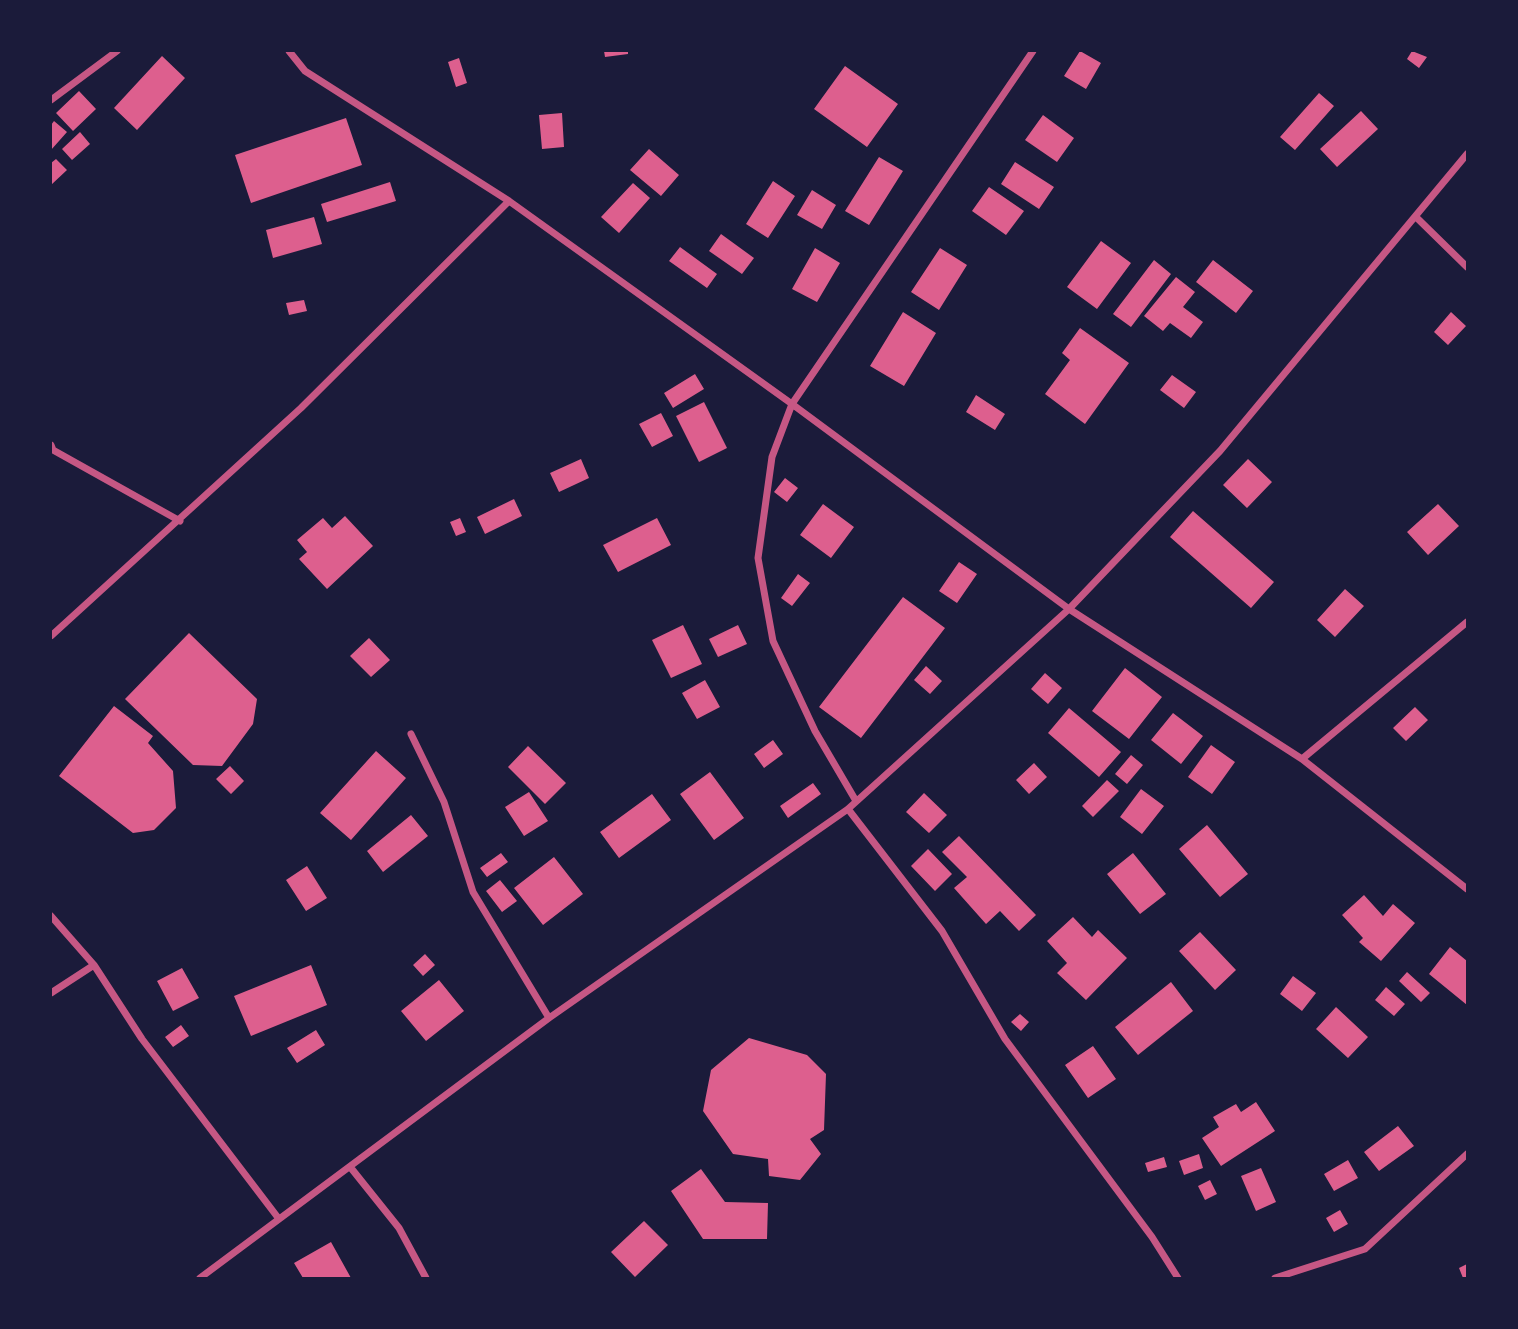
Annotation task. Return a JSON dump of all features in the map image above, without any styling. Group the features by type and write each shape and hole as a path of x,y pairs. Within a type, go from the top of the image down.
{"street":[{"path":"51,100 117,51"},
{"path":"289,51 305,71 509,201 792,404 1069,609 1302,759 1369,808 1467,889"},
{"path":"856,801 815,731 773,641 758,558 772,457 792,404 1033,51"},
{"path":"200,1278 549,1018 848,809 1069,609 1220,451 1417,218 1467,154"},
{"path":"51,636 301,408 509,201"},
{"path":"1417,218 1467,267"},
{"path":"51,445 53,450 180,521"},
{"path":"1302,759 1467,622"},
{"path":"411,734 444,802 473,892 549,1018"},
{"path":"848,809 942,931 1005,1039 1152,1237 1178,1278"},
{"path":"51,916 94,965 142,1039 279,1219"},
{"path":"51,993 94,965"},
{"path":"1275,1278 1365,1250 1467,1154"},
{"path":"351,1168 399,1228 426,1278"}],"building":[{"path":"604,51 628,51 628,54 605,57"},
{"path":"1080,51 1101,63 1086,89 1064,76"},
{"path":"1412,51 1427,57 1419,68 1407,59"},
{"path":"162,56 185,78 137,130 114,108"},
{"path":"459,58 467,83 456,87 448,62"},
{"path":"845,66 898,104 867,147 814,109"},
{"path":"79,91 96,109 73,131 56,113"},
{"path":"1319,93 1334,106 1295,150 1280,137"},
{"path":"1361,111 1378,129 1337,167 1320,149"},
{"path":"562,113 564,147 542,149 539,115"},
{"path":"1043,115 1074,138 1057,162 1025,140"},
{"path":"346,118 362,165 251,203 235,155"},
{"path":"54,121 67,132 51,150 51,125"},
{"path":"80,132 90,144 72,160 62,149"},
{"path":"649,149 679,175 661,196 630,170"},
{"path":"879,157 903,171 869,225 845,211"},
{"path":"56,159 67,170 51,185 51,163"},
{"path":"1015,162 1054,187 1039,209 1001,184"},
{"path":"773,181 795,196 768,238 746,224"},
{"path":"390,182 396,201 327,222 321,204"},
{"path":"633,183 650,198 619,233 601,217"},
{"path":"989,187 1024,211 1006,235 972,211"},
{"path":"812,190 836,205 822,229 797,215"},
{"path":"314,217 322,244 273,258 266,230"},
{"path":"721,234 754,258 742,274 709,251"},
{"path":"1101,241 1131,263 1097,309 1067,287"},
{"path":"680,247 717,274 707,288 669,261"},
{"path":"815,248 840,263 817,302 792,289"},
{"path":"940,248 967,265 939,310 911,292"},
{"path":"1154,260 1171,274 1131,327 1113,314"},
{"path":"1213,260 1253,291 1236,313 1196,282"},
{"path":"1176,277 1195,292 1183,307 1203,322 1191,338 1170,323 1163,331 1144,316"},
{"path":"304,300 307,311 289,315 286,303"},
{"path":"903,312 936,333 904,386 870,366"},
{"path":"1451,312 1466,326 1448,345 1434,332"},
{"path":"1080,328 1129,363 1085,424 1045,394 1070,360 1062,353"},
{"path":"695,374 704,389 673,408 664,393"},
{"path":"1172,375 1196,392 1184,408 1160,390"},
{"path":"976,395 1005,414 995,430 966,412"},
{"path":"704,402 727,448 699,462 676,416"},
{"path":"661,413 673,436 652,447 639,424"},
{"path":"581,459 589,478 559,492 550,473"},
{"path":"1248,459 1272,482 1247,508 1223,485"},
{"path":"785,478 798,488 787,502 774,492"},
{"path":"514,499 522,516 485,534 477,517"},
{"path":"823,504 854,527 831,558 800,535"},
{"path":"1438,504 1459,526 1428,555 1407,532"},
{"path":"1193,511 1274,582 1251,608 1170,537"},
{"path":"345,516 373,546 327,589 299,559 307,552 297,540 323,518 332,528"},
{"path":"460,518 466,532 456,536 450,522"},
{"path":"657,518 671,545 618,572 603,545"},
{"path":"959,562 977,574 957,603 939,591"},
{"path":"798,574 810,583 792,606 781,598"},
{"path":"1345,589 1364,606 1335,637 1317,620"},
{"path":"903,597 945,628 861,738 819,707"},
{"path":"683,625 702,664 671,678 652,640"},
{"path":"738,625 747,644 718,657 709,639"},
{"path":"189,633 257,699 253,724 222,766 193,765 125,699"},
{"path":"369,638 390,660 371,677 350,656"},
{"path":"926,666 942,681 930,694 914,680"},
{"path":"1125,668 1162,697 1129,739 1092,711"},
{"path":"1045,673 1062,688 1048,704 1031,689"},
{"path":"705,680 720,707 697,719 682,693"},
{"path":"114,706 153,736 148,743 173,771 176,808 154,830 133,833 59,776"},
{"path":"1415,707 1428,720 1406,741 1393,728"},
{"path":"1069,708 1121,752 1099,777 1048,733"},
{"path":"1173,713 1203,736 1181,764 1151,740"},
{"path":"773,740 783,754 764,768 754,754"},
{"path":"1211,745 1235,762 1212,794 1188,777"},
{"path":"528,746 566,783 545,804 508,767"},
{"path":"376,751 406,778 351,840 320,813"},
{"path":"1131,755 1143,765 1127,784 1115,774"},
{"path":"1034,763 1047,777 1029,794 1016,780"},
{"path":"230,766 244,781 231,794 216,779"},
{"path":"710,772 744,818 714,840 680,794"},
{"path":"1107,780 1119,791 1093,817 1082,806"},
{"path":"813,783 821,794 788,818 780,806"},
{"path":"1141,789 1164,806 1142,834 1120,817"},
{"path":"529,792 548,821 524,836 505,807"},
{"path":"924,793 947,815 929,833 906,812"},
{"path":"652,794 671,820 619,858 600,832"},
{"path":"411,815 428,836 383,872 367,851"},
{"path":"1207,825 1248,874 1220,897 1179,849"},
{"path":"959,836 1036,915 1019,931 1000,911 986,924 954,888 967,877 942,852"},
{"path":"928,849 952,874 935,891 911,866"},
{"path":"501,853 508,862 487,877 480,868"},
{"path":"1133,853 1166,894 1140,914 1107,874"},
{"path":"554,857 583,894 543,925 514,888"},
{"path":"307,866 327,898 306,911 286,880"},
{"path":"500,880 517,901 502,912 486,891"},
{"path":"1364,895 1383,916 1393,904 1415,923 1381,961 1359,942 1363,938 1342,915"},
{"path":"1073,917 1092,937 1098,930 1127,958 1086,1000 1057,973 1067,963 1047,941"},
{"path":"1200,932 1236,970 1215,990 1179,951"},
{"path":"1450,947 1467,961 1467,1005 1429,974"},
{"path":"425,954 435,965 423,976 413,965"},
{"path":"311,965 327,1005 251,1036 234,996"},
{"path":"182,968 199,998 173,1011 157,981"},
{"path":"1407,972 1430,993 1421,1002 1399,981"},
{"path":"1293,976 1316,993 1302,1011 1280,994"},
{"path":"439,980 464,1011 426,1041 401,1011"},
{"path":"1171,982 1193,1011 1138,1055 1115,1027"},
{"path":"1386,987 1405,1004 1394,1016 1375,1000"},
{"path":"1336,1007 1368,1037 1348,1058 1316,1029"},
{"path":"1020,1014 1029,1022 1021,1031 1011,1022"},
{"path":"181,1025 189,1036 173,1047 165,1037"},
{"path":"316,1030 325,1045 297,1063 287,1048"},
{"path":"749,1038 807,1055 826,1074 824,1130 810,1139 821,1154 800,1180 769,1176 768,1159 733,1154 703,1111 711,1070"},
{"path":"1093,1046 1116,1079 1088,1098 1065,1065"},
{"path":"1256,1102 1275,1131 1221,1166 1202,1138 1219,1127 1213,1117 1236,1104 1241,1112"},
{"path":"1398,1126 1414,1146 1379,1171 1364,1152"},
{"path":"1199,1154 1203,1168 1184,1175 1179,1161"},
{"path":"1164,1157 1167,1167 1148,1172 1145,1163"},
{"path":"1348,1160 1358,1178 1334,1191 1324,1174"},
{"path":"1261,1168 1276,1202 1256,1211 1241,1176"},
{"path":"701,1169 725,1202 768,1203 767,1239 703,1239 671,1191"},
{"path":"1210,1180 1217,1194 1205,1200 1198,1186"},
{"path":"1340,1210 1348,1224 1334,1232 1326,1218"},
{"path":"644,1221 668,1245 635,1277 611,1252"},
{"path":"331,1242 351,1278 303,1278 294,1263"},
{"path":"1467,1264 1467,1278 1463,1278 1459,1268"}]}
